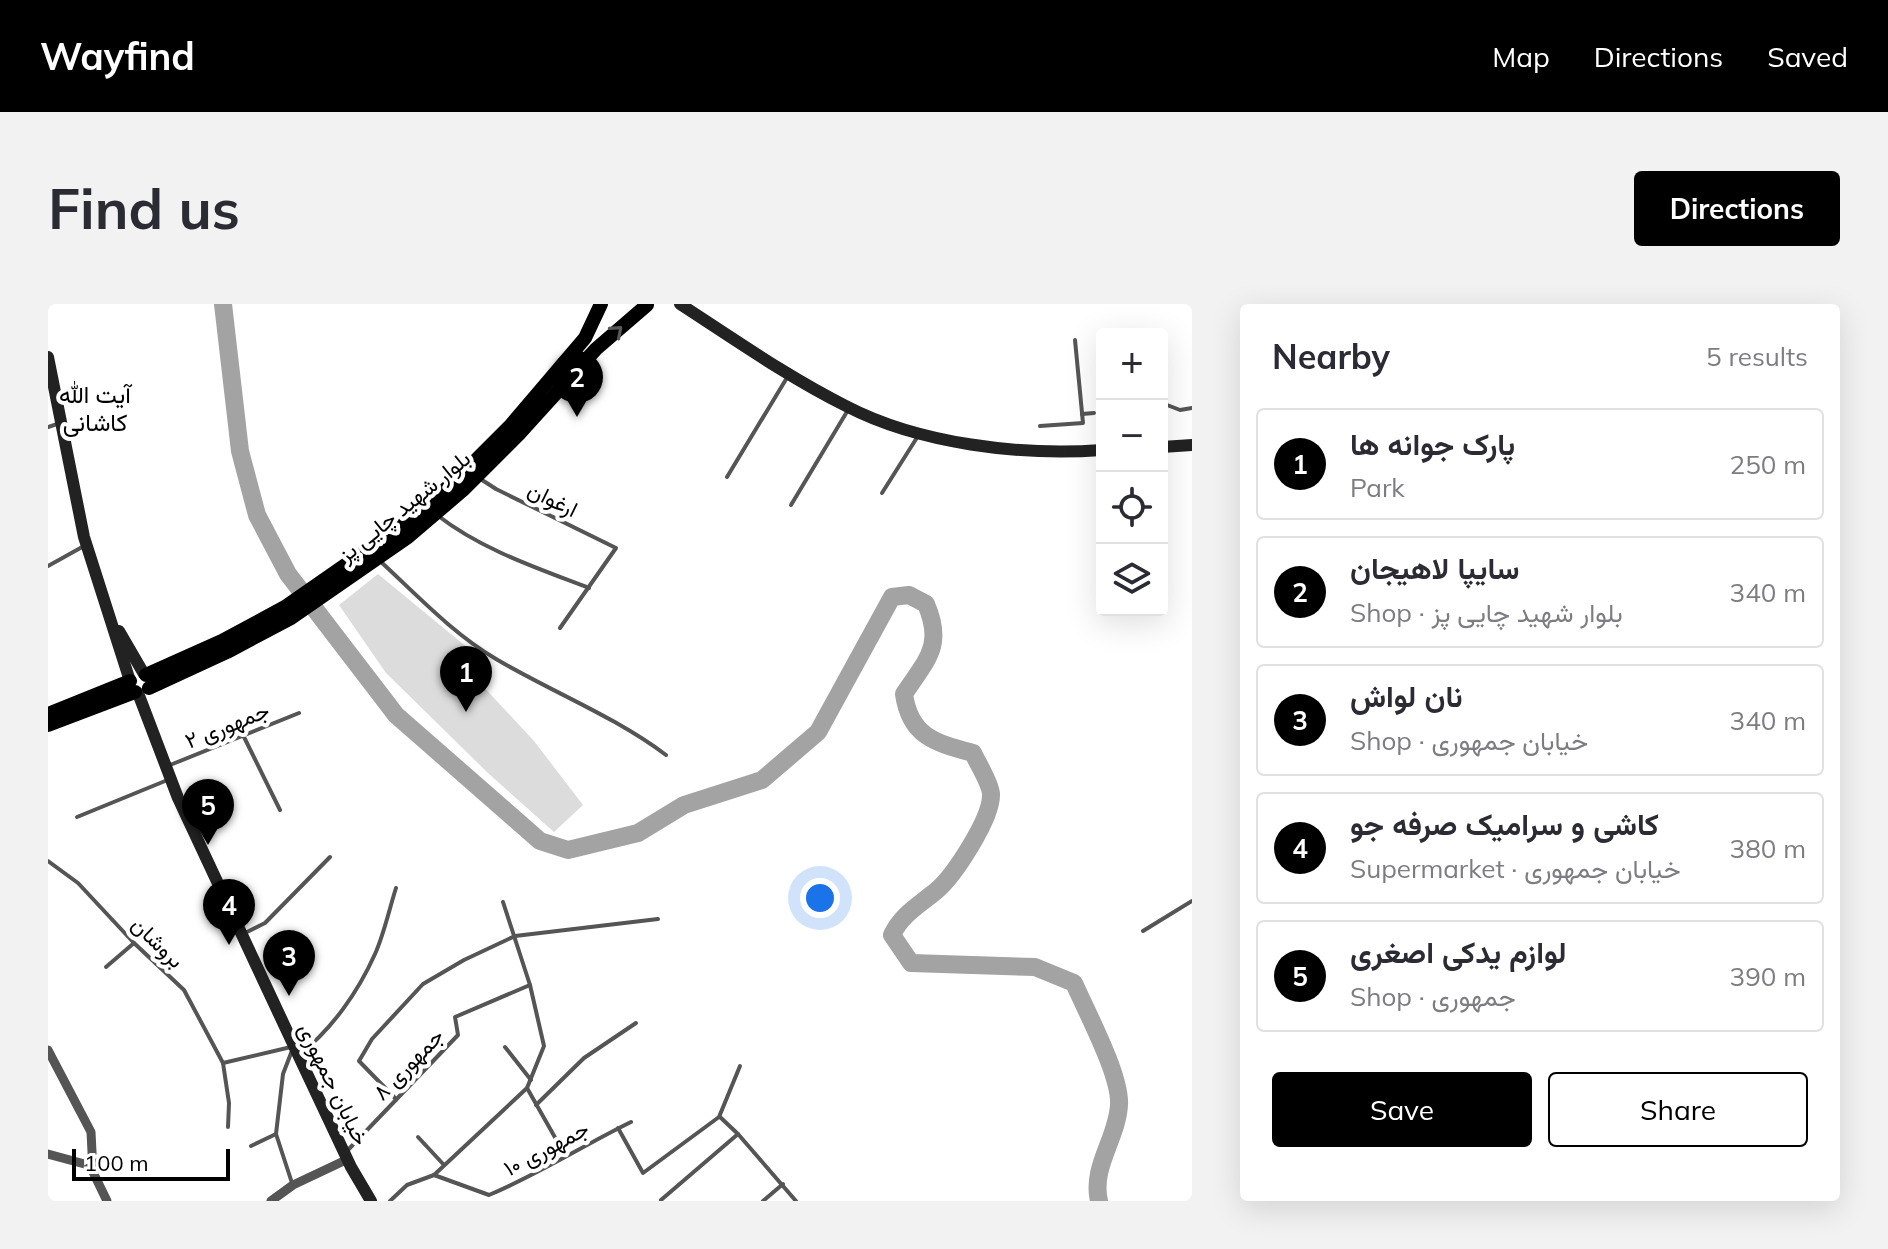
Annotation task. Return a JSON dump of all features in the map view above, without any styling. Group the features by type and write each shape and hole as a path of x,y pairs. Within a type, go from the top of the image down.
{"main road":[{"name":"بلوار شهید چایی پز","path":"330,585 455,481 510,426 585,338 601,304"},
{"path":"637,304 649,304"},
{"name":"بلوار شهید چایی پز","path":"141,685 222,641 288,612 378,559 477,476 596,349 649,304"},
{"path":"680,304 789,374 849,408 919,433 1026,452 1096,450"},
{"name":"خیابان جمهوری","path":"48,357 54,425 86,545 109,615 141,685 170,772 203,851 346,1156 371,1201"},
{"path":"1168,447 1192,445"},
{"path":"48,714 141,685"},
{"path":"48,725 141,685"}],"street":[{"path":"48,1050 91,1132 93,1172 107,1201"},
{"path":"48,1154 92,1166"},
{"path":"271,1201 293,1185 346,1156"}],"lane":[{"path":"1040,426 1083,423 1075,340"},
{"path":"727,477 789,374"},
{"path":"1168,406 1192,408"},
{"path":"791,505 849,408"},
{"path":"1082,414 1094,413"},
{"path":"882,493 919,433"},
{"name":"ارغوان","path":"477,476 496,489 616,548 589,588"},
{"path":"435,514 461,533 529,565 589,588 560,628"},
{"path":"48,566 86,545"},
{"path":"378,559 463,637 495,658 638,735 666,755"},
{"name":"جمهوری ۲","path":"77,817 243,735 299,713"},
{"path":"243,735 280,810"},
{"path":"241,935 265,923 330,857"},
{"name":"بروشان","path":"48,861 78,883 134,943 184,990 223,1063 229,1103 228,1127"},
{"path":"223,1063 296,1051 321,1038 348,1002 375,954 396,888"},
{"path":"1143,931 1192,901"},
{"path":"390,1201 407,1185 434,1175 527,1088 544,1046 530,985 503,902"},
{"path":"396,1099 359,1061 372,1039 423,984 515,936 658,919"},
{"path":"106,967 134,943"},
{"name":"جمهوری ۸","path":"346,1156 458,1035 455,1017 530,985"},
{"path":"536,1105 584,1058 636,1023"},
{"path":"505,1047 531,1080"},
{"path":"293,1185 276,1134 283,1074 296,1051"},
{"path":"618,1128 643,1173 719,1117 740,1066"},
{"path":"527,1088 565,1155"},
{"path":"719,1117 738,1134 796,1201"},
{"name":"جمهوری ۱۰","path":"434,1175 488,1198 631,1122"},
{"path":"251,1146 276,1134"},
{"path":"661,1200 738,1134"},
{"path":"418,1137 444,1165"},
{"path":"763,1201 783,1184"}],"shaded area":[{"path":"378,574 491,667 480,683 534,741 583,805 554,832 488,773 386,673 339,605"}],"waterway":[{"path":"223,304 240,451 257,515 288,574 396,715 540,841 568,850 638,833 684,805 762,780 818,732 892,597 909,595 926,604 933,642 926,661 904,694 907,708 912,720 927,736 947,746 973,753 990,789 990,804 962,860 944,884 905,916 892,935 911,963 1035,967 1074,983 1109,1062 1118,1093 1114,1130 1098,1176 1099,1201"}],"place":[{"name":"سایپا لاهیجان","path":"577,417"},
{"name":"پارک جوانه ها","path":"466,712"},
{"name":"لوازم یدکی اصغری","path":"208,845"},
{"name":"کاشی و سرامیک صرفه جو","path":"229,945"},
{"name":"نان لواش","path":"289,996"}],"district":[{"name":"آیت الله کاشانی","path":"95,408"}]}
